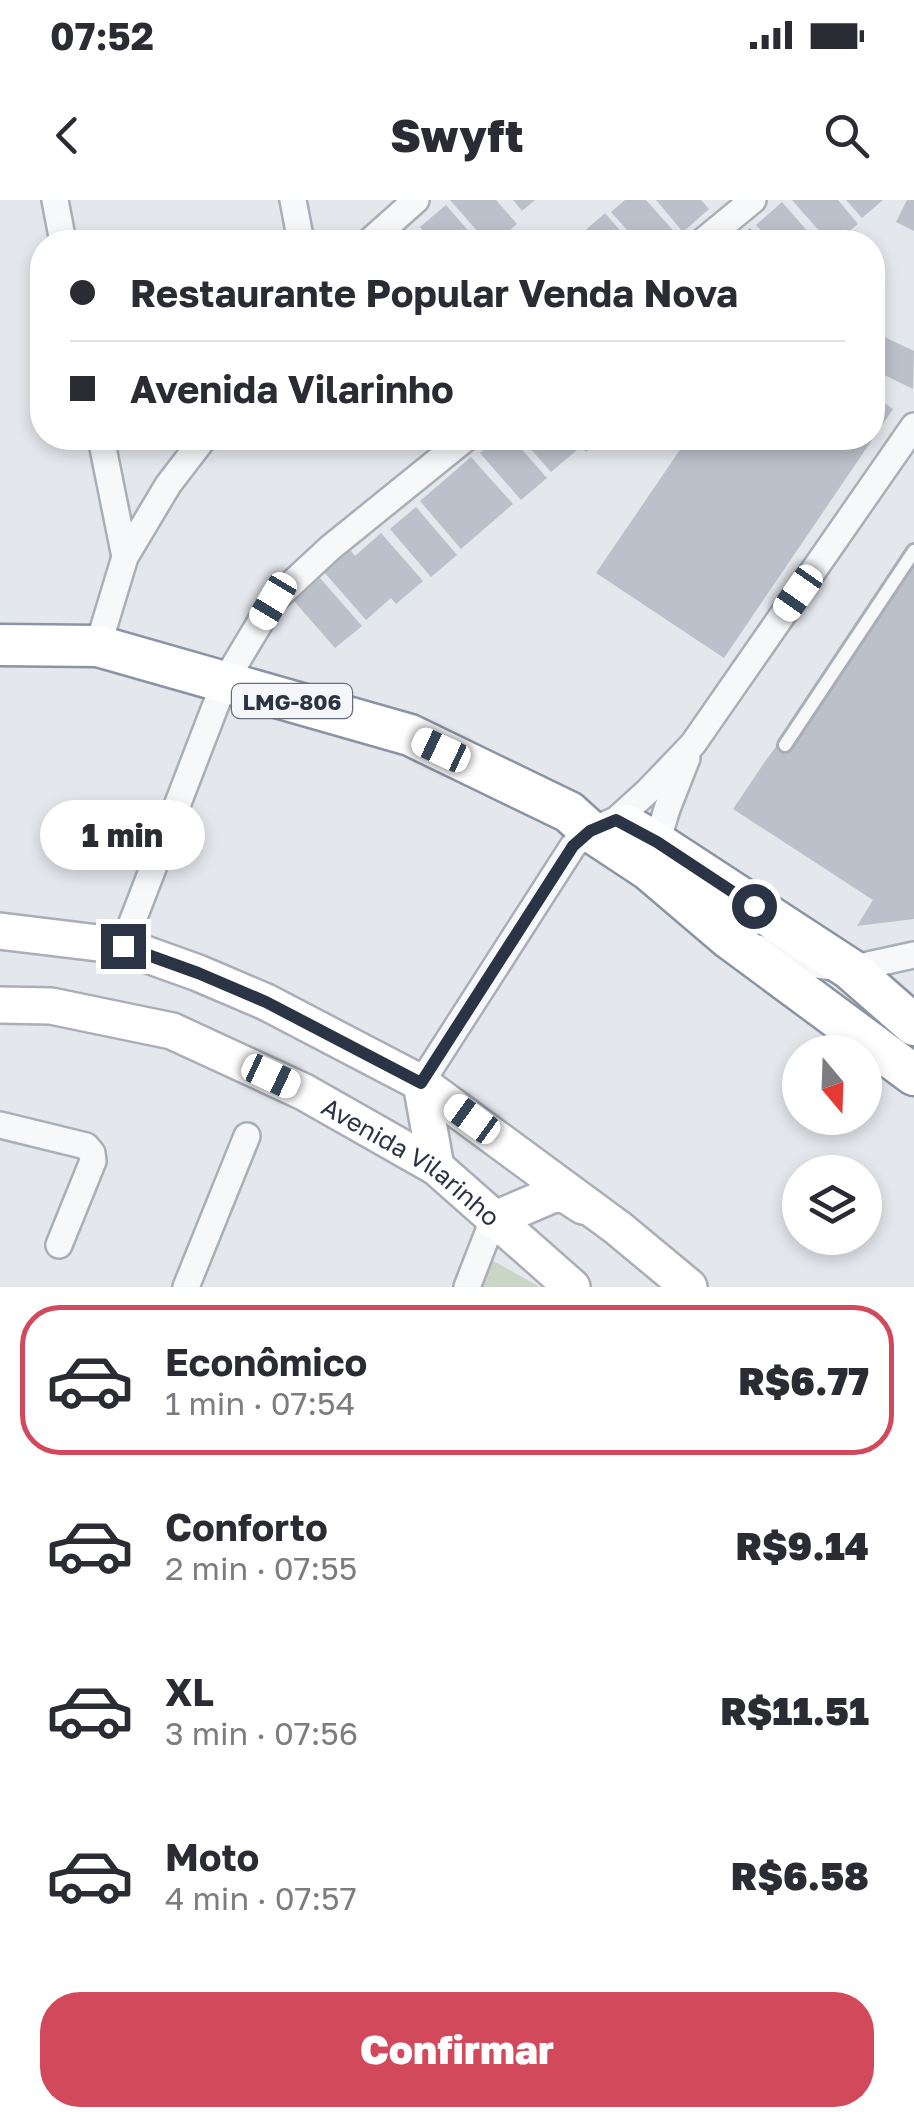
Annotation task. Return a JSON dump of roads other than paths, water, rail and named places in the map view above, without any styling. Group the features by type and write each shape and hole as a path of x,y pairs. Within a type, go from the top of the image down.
{"highway":[{"name":"LMG-806","path":"0,645 98,646 410,734 592,821 850,969 914,1025"},
{"name":"LMG-806","path":"653,856 730,939 914,1076"}],"main road":[{"path":"0,931 123,946 266,1002 421,1083 618,1228 689,1287"},
{"name":"Avenida Vilarinho","path":"0,1005 51,1006 172,1031 304,1092 436,1168 572,1287"},
{"path":"421,1083 436,1168"},
{"path":"493,1220 558,1194 618,1228"}],"street":[{"path":"54,200 60,230"},
{"path":"293,200 299,230"},
{"path":"382,230 416,200"},
{"path":"717,230 753,200"},
{"path":"421,1083 573,846 592,821 648,791 692,744 912,431"},
{"path":"103,450 125,557"},
{"path":"98,646 125,557 168,484 195,450"},
{"path":"123,946 225,681 273,601 330,548 451,450"},
{"path":"653,856 692,744"},
{"path":"730,939 809,964 850,969 914,955"},
{"path":"0,1125 86,1146 92,1153 93,1160 59,1245"},
{"path":"186,1287 247,1136"},
{"path":"467,1287 493,1220"}],"lane":[{"path":"786,745 914,551"}]}
